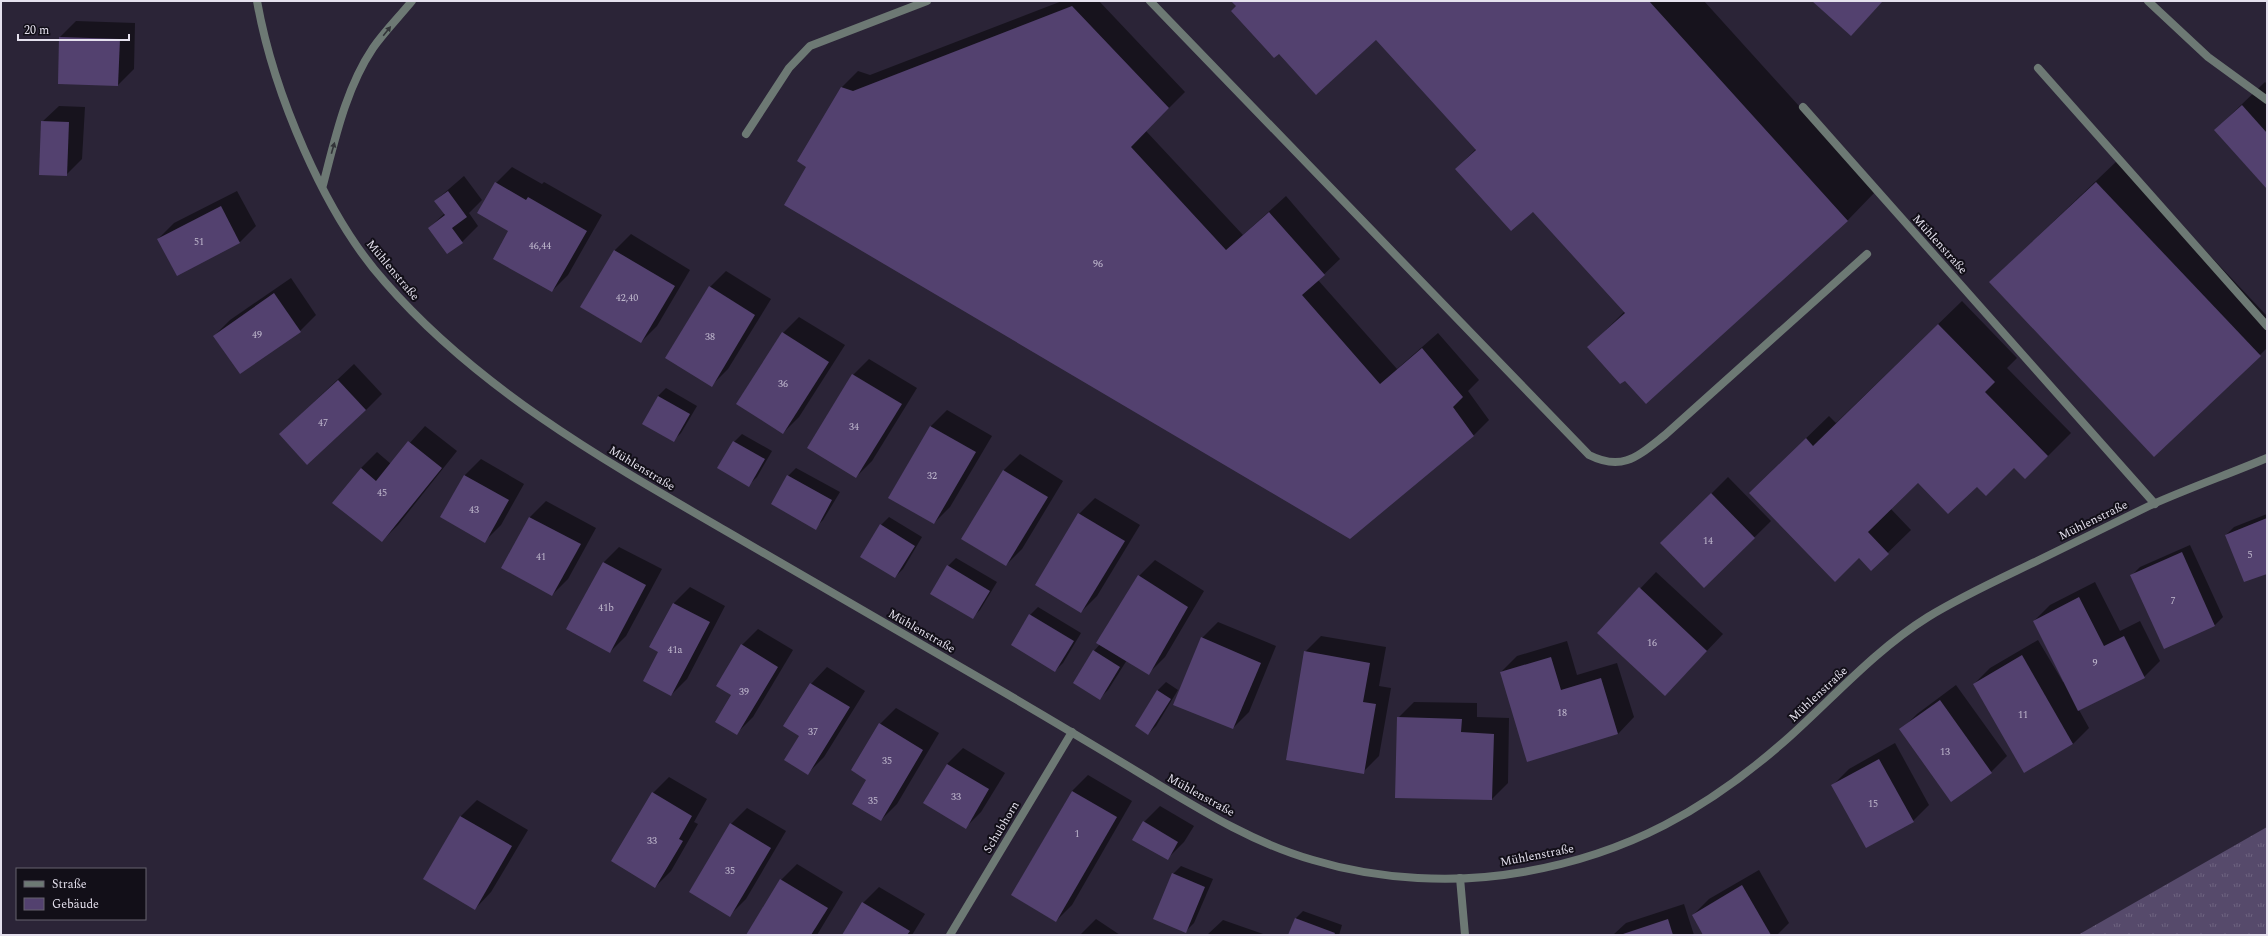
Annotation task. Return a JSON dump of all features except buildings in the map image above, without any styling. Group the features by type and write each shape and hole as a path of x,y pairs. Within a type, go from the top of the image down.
{"street":[{"name":"Mühlenstraße","path":"257,1 268,47 298,136 323,185 364,257 387,285 450,346 514,399 628,475 1072,732 1191,805 1265,843 1315,861 1385,876 1460,878 1519,873 1572,862 1631,842 1681,817 1738,781 1896,639 1927,618 1974,592 2155,504 2267,458"},
{"path":"323,185 341,119 352,91 372,49 412,1"},
{"path":"746,134 789,68 810,46 927,1"},
{"path":"1150,1 1589,455 1603,462 1618,463 1638,456 1665,436 1867,254"},
{"path":"2148,1 2208,57 2267,100"},
{"path":"2038,68 2267,326"},
{"name":"Mühlenstraße","path":"1803,107 2155,504"},
{"name":"Schubhorn","path":"950,935 1072,732"},
{"path":"1460,878 1465,935"}],"green space":[{"path":"2267,827 2267,935 2078,935"}]}
